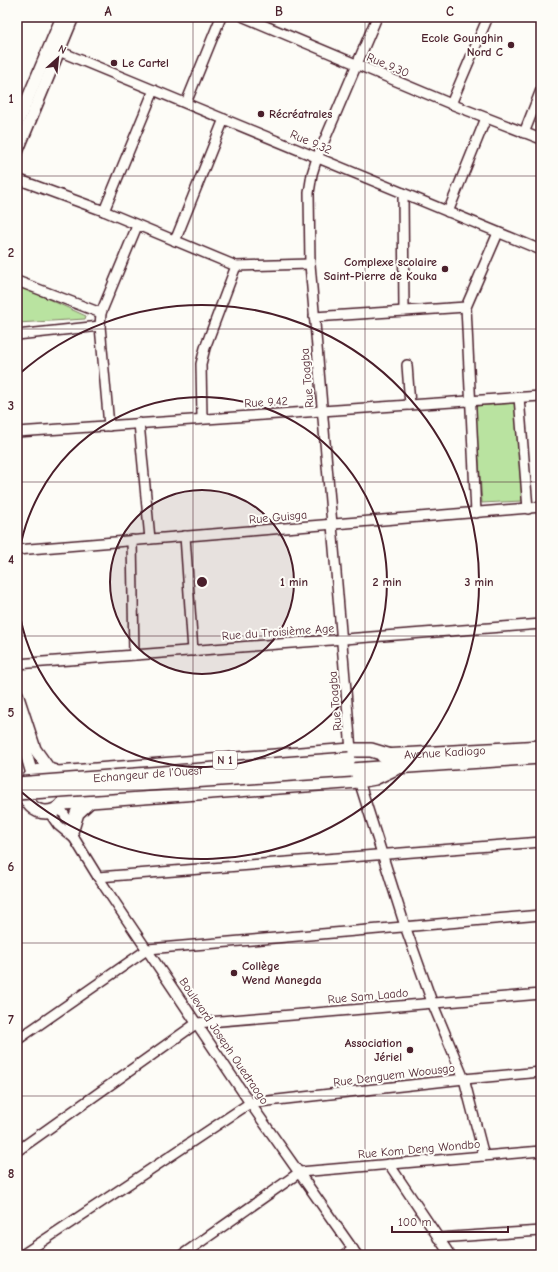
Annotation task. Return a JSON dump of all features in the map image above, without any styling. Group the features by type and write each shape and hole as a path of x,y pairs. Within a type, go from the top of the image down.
{"highway":[{"name":"Avenue Kadiogo","path":"353,765 541,747"},
{"name":"Avenue Kadiogo","path":"393,762 541,757"},
{"name":"N 1","path":"353,765 90,801 38,811 23,804 26,776 41,770 54,771 353,765 375,778 393,762"},
{"name":"Echangeur de l'Ouest","path":"17,784 353,765"},
{"name":"Echangeur de l'Ouest","path":"17,793 353,765"},
{"path":"54,771 66,783 68,790 58,808"},
{"path":"73,834 77,813 90,801"}],"main road":[{"path":"17,152 54,49 62,17"},
{"path":"17,124 54,49 73,17"},
{"path":"17,694 35,749 54,771"},
{"path":"18,732 26,776"}],"street":[{"path":"186,103 221,17"},
{"name":"Rue 9.30","path":"244,17 451,104 524,132"},
{"name":"Rue Toagba","path":"376,17 317,158 309,193 310,264 314,317 353,765 405,926 432,1002 464,1079 484,1156"},
{"path":"451,104 488,17"},
{"name":"Rue 9.32","path":"54,49 541,250"},
{"path":"104,211 154,90"},
{"path":"541,90 524,132 541,139"},
{"path":"448,212 486,118"},
{"path":"175,242 224,119"},
{"path":"17,179 104,211 175,242 236,266 310,264"},
{"path":"403,193 404,311"},
{"path":"109,426 100,326 101,314 137,226"},
{"path":"476,513 469,401 466,307 498,233"},
{"path":"202,418 201,364 204,348 236,266"},
{"path":"17,281 101,314"},
{"path":"314,317 466,307"},
{"path":"17,335 100,326"},
{"path":"408,365 410,405"},
{"name":"Rue 9.42","path":"17,432 202,418 541,396"},
{"path":"519,397 528,509"},
{"path":"139,423 150,539"},
{"name":"Rue Guisga","path":"17,550 541,508"},
{"path":"185,536 194,651"},
{"path":"132,540 134,655"},
{"name":"Rue du Troisième Age","path":"17,664 541,624"},
{"name":"Boulevard Joseph Ouedraogo","path":"58,808 58,825 73,834 98,877 148,949 250,1103 355,1252"},
{"path":"98,877 541,842"},
{"path":"17,1040 148,949 541,915"},
{"name":"Rue Sam Laado","path":"197,1023 541,994"},
{"path":"17,1152 197,1023"},
{"name":"Rue Denguem Woousgo","path":"250,1103 541,1072"},
{"path":"22,1255 250,1103"},
{"name":"Rue Kom Deng Wondbo","path":"300,1172 541,1151"},
{"path":"389,1164 450,1255"},
{"path":"182,1255 300,1172"},
{"path":"438,1238 541,1231"},
{"path":"345,1255 355,1252"}],"green space":[{"path":"17,285 86,316 85,319 17,323"},
{"path":"515,403 522,501 482,503 475,406"}],"place":[{"name":"Ecole Gounghin Nord C","path":"511,45"},
{"name":"Le Cartel","path":"114,63"},
{"name":"Récréatrales","path":"261,114"},
{"name":"Complexe scolaire Saint-Pierre de Kouka","path":"445,269"},
{"name":"Collège Wend Manegda","path":"234,973"},
{"name":"Association Jériel","path":"410,1050"}]}
